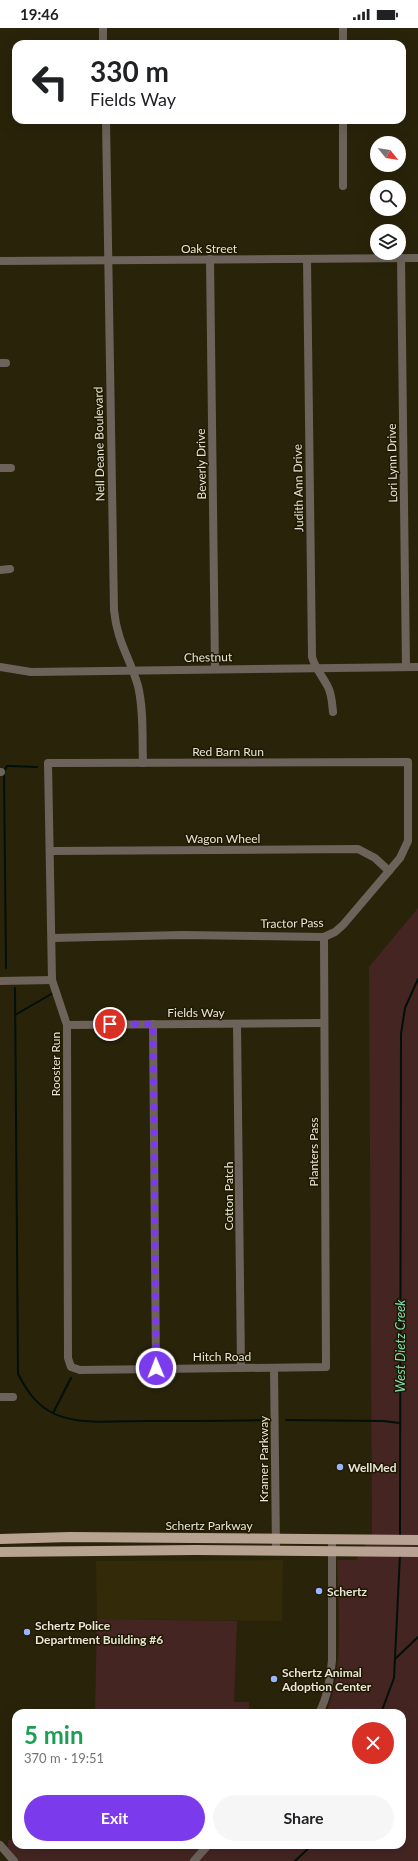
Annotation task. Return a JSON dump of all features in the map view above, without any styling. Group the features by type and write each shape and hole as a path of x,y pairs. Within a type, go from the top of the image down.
{"main road":[{"name":"Schertz Parkway","path":"0,1539 70,1537 233,1539 332,1538 357,1540 418,1540"},
{"path":"70,1537 70,1550"},
{"path":"119,1538 119,1550"},
{"path":"195,1538 195,1550"},
{"path":"233,1539 233,1550"},
{"name":"Schertz Parkway","path":"0,1552 70,1550 418,1552"}],"street":[{"path":"103,28 103,40"},
{"path":"343,28 343,40"},
{"name":"Nell Deane Boulevard","path":"106,124 110,260 111,488 114,610 116,628 138,686 142,708 143,763"},
{"path":"343,124 343,186"},
{"name":"Oak Street","path":"0,261 370,258"},
{"name":"Oak Street","path":"406,258 418,258"},
{"name":"Judith Ann Drive","path":"307,259 312,657 328,687 332,698 333,712"},
{"name":"Beverly Drive","path":"210,260 215,669"},
{"name":"Lori Lynn Drive","path":"401,260 406,667"},
{"path":"0,468 11,468"},
{"path":"0,570 10,569"},
{"name":"Chestnut","path":"0,667 31,672 418,667"},
{"name":"Red Barn Run","path":"48,764 408,762"},
{"name":"Tractor Pass","path":"52,938 182,936 324,937 335,932 343,925 400,858 408,841 408,762"},
{"name":"Rooster Run","path":"48,764 52,980 67,1025 68,1358 71,1367"},
{"name":"Wagon Wheel","path":"50,851 358,849 375,858 389,871"},
{"name":"Planters Pass","path":"324,937 326,1367"},
{"path":"0,981 52,980"},
{"name":"Fields Way","path":"67,1025 324,1023"},
{"path":"153,1024 156,1368"},
{"name":"Cotton Patch","path":"238,1024 241,1368"},
{"name":"Hitch Road","path":"71,1367 80,1370 326,1367"},
{"name":"Kramer Parkway","path":"274,1368 276,1550"},
{"path":"0,1397 13,1398"},
{"path":"321,1709 330,1679 332,1660 332,1538"},
{"path":"0,1845 14,1861"},
{"path":"194,1861 204,1849"}],"shaded area":[{"path":"418,908 418,1861 17,1861 8,1852 8,1840 12,1840 12,1849 406,1849 406,1709 327,1709 336,1677 338,1658 339,1618 337,1560 356,1560 372,1533 369,967"},
{"path":"283,1560 282,1621 97,1619 96,1561"},
{"path":"97,1619 237,1621 234,1702 249,1702 249,1709 95,1709"}],"waterway":[{"path":"6,968 4,771 7,766 37,767"},
{"name":"West Dietz Creek","path":"400,1536 401,1034 405,1008 418,979"},
{"path":"15,988 18,1374 21,1380 39,1404 49,1411 59,1416 82,1421 264,1420"},
{"path":"15,1015 53,993"},
{"path":"53,1413 71,1378"},
{"path":"286,1420 383,1421 400,1423"},
{"name":"West Dietz Creek","path":"382,1709 394,1678 400,1555"},
{"path":"395,1659 418,1637"},
{"name":"West Dietz Creek","path":"295,1861 308,1849"}],"place":[{"name":"WellMed","path":"340,1467"},
{"name":"Schertz","path":"319,1591"},
{"name":"Schertz Police Department Building #6","path":"27,1632"},
{"name":"Schertz Animal Adoption Center","path":"274,1679"}],"route":[{"path":"110,1024 153,1024 156,1368"}]}
